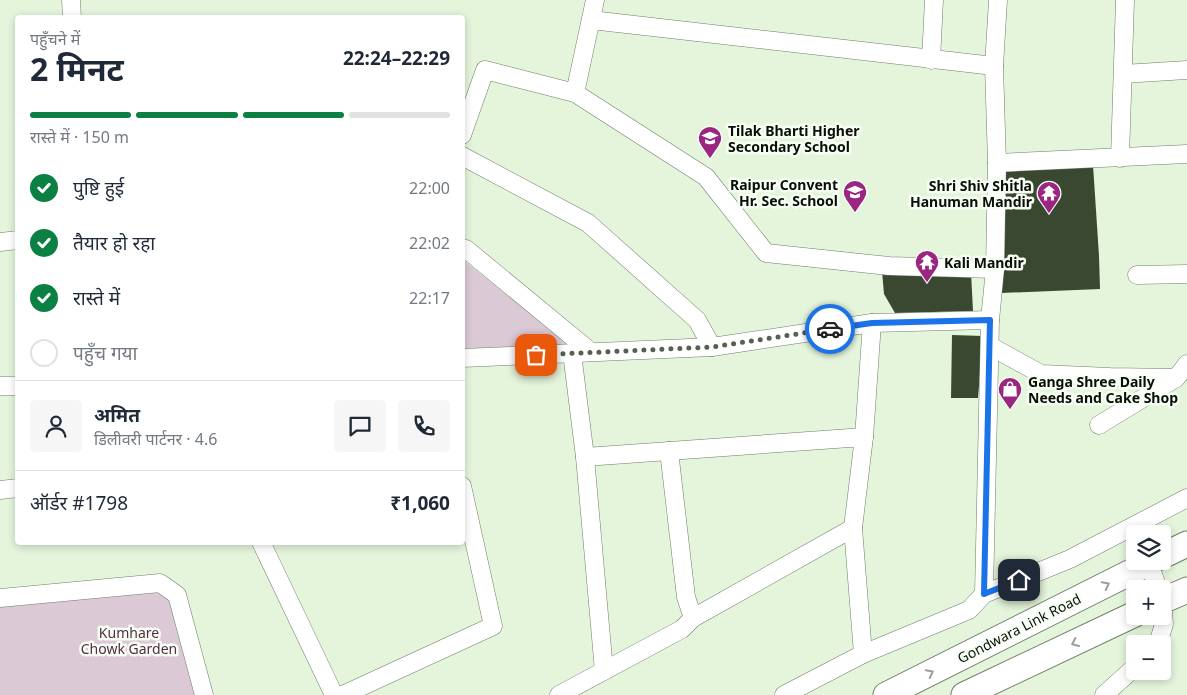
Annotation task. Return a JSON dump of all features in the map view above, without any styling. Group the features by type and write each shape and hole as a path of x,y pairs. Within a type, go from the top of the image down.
{"street":[{"path":"71,0 72,15"},
{"path":"575,93 595,0"},
{"path":"931,60 934,0"},
{"path":"984,594 990,320 995,269 997,163 994,66 998,0"},
{"path":"1120,158 1125,0"},
{"path":"592,20 994,66"},
{"path":"465,127 485,70 575,93 706,178 766,253 889,266 995,269"},
{"path":"1123,74 1187,70"},
{"path":"997,163 1187,154"},
{"path":"465,158 588,223 697,320 712,347"},
{"path":"0,242 15,240"},
{"path":"466,249 591,352"},
{"path":"1137,275 1187,274"},
{"path":"465,358 712,347 872,323 990,320"},
{"path":"863,654 853,528 864,437 872,323"},
{"path":"990,346 1042,374 1110,377 1184,369"},
{"path":"572,353 585,457 604,671"},
{"path":"1099,425 1184,369"},
{"path":"0,386 15,386"},
{"path":"585,457 864,437"},
{"path":"669,451 686,597 693,618"},
{"path":"0,490 15,488"},
{"path":"784,695 863,654 968,610 984,594 1070,559 1187,498"},
{"path":"343,695 493,626 465,500"},
{"path":"559,695 682,629 693,618 853,528"},
{"name":"Gondwara Link Road","path":"1171,552 1187,544"},
{"path":"262,545 334,695"},
{"name":"Gondwara Link Road","path":"886,695 1135,570"},
{"path":"0,598 160,583 176,596 204,695"},
{"path":"1171,597 1187,590"},
{"path":"964,695 1126,618"},
{"path":"1104,695 1126,675"}],"green space":[{"path":"465,262 574,346 465,349"},
{"name":"Kumhare Chowk Garden","path":"160,583 177,595 204,695 0,695 0,598"}],"building":[{"name":"Shri Shiv Shitla Hanuman Mandir","path":"1093,165 1100,289 1001,293 1001,172"},
{"name":"Kali Mandir","path":"882,271 971,272 973,311 895,313 884,294"},
{"path":"952,335 983,336 978,398 951,398"}],"way so far":[{"path":"536,355 712,347 830,329"}],"place":[{"name":"Tilak Bharti Higher Secondary School","path":"710,159"},
{"name":"Raipur Convent Hr. Sec. School","path":"855,213"},
{"name":"Shri Shiv Shitla Hanuman Mandir","path":"1049,214"},
{"name":"Kali Mandir","path":"927,283"},
{"name":"Ganga Shree Daily Needs and Cake Shop","path":"1010,410"}],"route":[{"path":"830,329 872,323 990,320 984,594 1019,580"}]}
